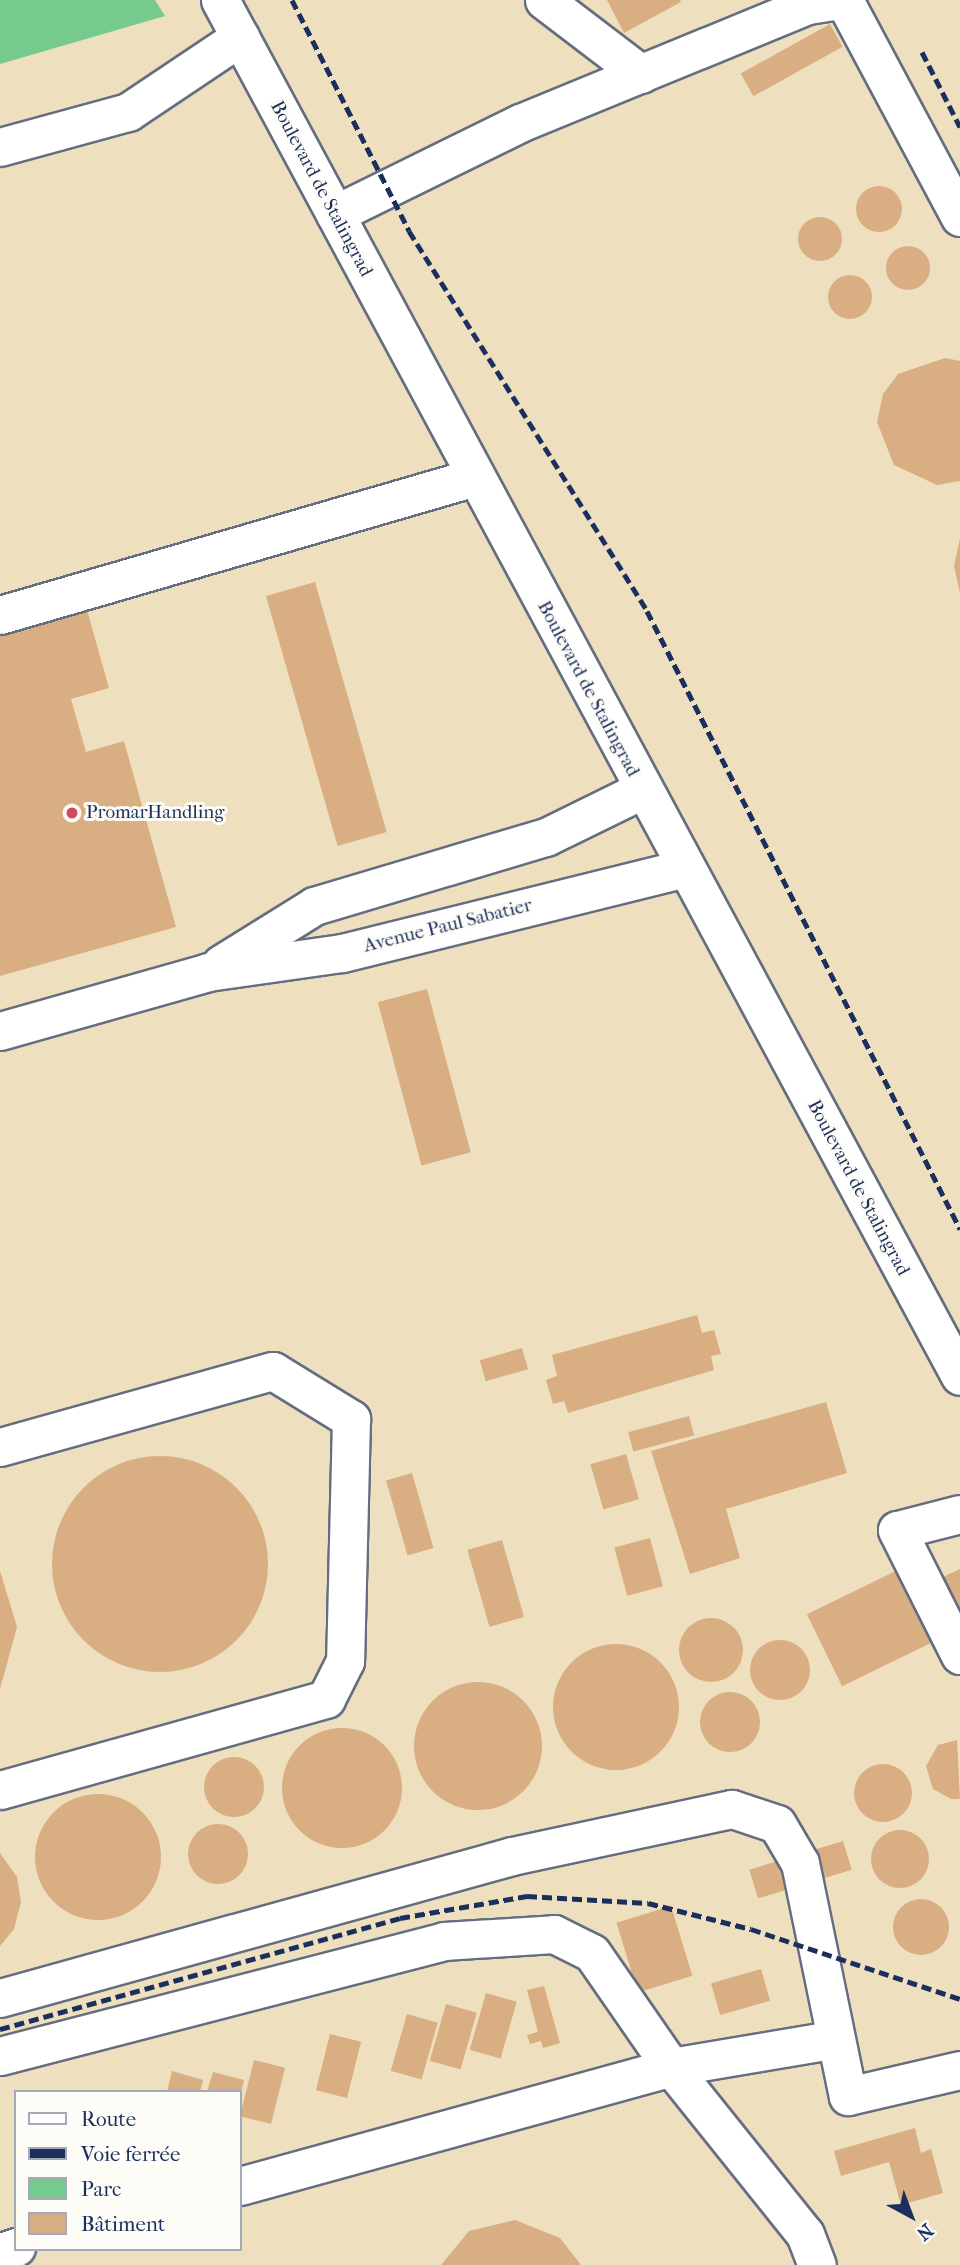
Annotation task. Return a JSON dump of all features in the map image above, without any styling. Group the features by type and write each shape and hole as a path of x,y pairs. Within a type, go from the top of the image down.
{"street":[{"name":"Boulevard de Stalingrad","path":"220,0 642,790 960,1376"},
{"path":"544,0 642,74"},
{"path":"335,214 497,134 808,5 842,0 960,217"},
{"path":"0,147 128,112 240,37"},
{"path":"0,615 475,477"},
{"name":"Avenue Paul Sabatier","path":"208,972 314,906 546,837 642,790"},
{"name":"Avenue Paul Sabatier","path":"0,1031 208,972 342,953 685,868"},
{"path":"0,1447 273,1371 351,1419 345,1661 326,1699 0,1790"},
{"path":"960,1514 897,1530 960,1655"},
{"path":"0,1998 512,1856 732,1809 777,1824 800,1863 848,2096 960,2070"},
{"path":"0,2056 444,1941 554,1934 592,1953 671,2067 805,2234 817,2265"},
{"path":"242,2185 671,2067 836,2039"}],"green space":[{"path":"0,0 155,0 165,16 0,64"}],"building":[{"path":"607,0 680,0 681,2 624,33"},
{"path":"830,24 843,47 753,96 741,73"},
{"path":"879,186 895,193 902,209 895,225 879,232 863,225 856,209 863,193"},
{"path":"820,217 829,218 836,223 841,230 841,248 836,255 829,260 820,261 811,260 804,255 799,248 798,239 799,230 804,223 811,218"},
{"path":"908,246 917,247 924,252 929,259 929,277 924,284 917,289 908,290 899,289 892,284 887,277 886,268 887,259 892,252 899,247"},
{"path":"850,275 866,281 872,297 866,313 850,319 834,313 828,297 834,281"},
{"path":"945,358 960,361 960,481 937,485 894,465 877,422 883,394 898,374"},
{"path":"960,538 960,593 954,566"},
{"path":"315,582 387,832 338,846 266,596"},
{"path":"87,610 109,688 71,699 86,752 124,741 176,927 0,976 0,635"},
{"path":"427,989 471,1152 421,1165 378,1002"},
{"path":"697,1315 702,1333 714,1330 721,1354 711,1356 714,1370 568,1413 564,1401 553,1404 546,1380 557,1376 552,1355"},
{"path":"522,1348 528,1369 486,1381 480,1360"},
{"path":"826,1402 847,1473 726,1509 740,1558 690,1574 651,1451"},
{"path":"689,1416 694,1435 633,1452 628,1432"},
{"path":"626,1454 639,1499 603,1509 590,1464"},
{"path":"160,1456 201,1464 237,1487 260,1523 268,1564 260,1605 237,1641 201,1664 160,1672 119,1664 83,1641 60,1605 52,1564 60,1523 83,1487 119,1464"},
{"path":"412,1473 433,1548 408,1555 386,1480"},
{"path":"650,1538 663,1586 627,1596 614,1548"},
{"path":"502,1540 524,1617 489,1627 467,1550"},
{"path":"904,1567 939,1639 842,1686 807,1614"},
{"path":"960,1569 960,1612 943,1577"},
{"path":"0,1571 17,1627 0,1689"},
{"path":"711,1618 729,1624 737,1632 743,1650 737,1668 729,1676 711,1682 693,1676 685,1668 679,1650 685,1632 693,1624"},
{"path":"774,1640 786,1640 805,1653 810,1670 808,1682 797,1695 786,1700 774,1700 755,1687 750,1676 750,1664 763,1645"},
{"path":"616,1644 640,1649 660,1663 674,1683 679,1707 674,1731 660,1751 640,1765 616,1770 592,1765 572,1751 558,1731 553,1707 558,1683 572,1663 592,1649"},
{"path":"478,1682 502,1687 523,1701 537,1722 542,1746 537,1770 523,1791 502,1805 478,1810 454,1805 433,1791 419,1770 414,1746 419,1722 433,1701 454,1687"},
{"path":"730,1692 747,1697 755,1705 760,1722 755,1739 747,1747 730,1752 713,1747 705,1739 700,1722 705,1705 713,1697"},
{"path":"342,1728 365,1733 384,1746 397,1765 402,1788 397,1811 384,1830 365,1843 342,1848 319,1843 300,1830 287,1811 282,1788 287,1765 300,1746 319,1733"},
{"path":"957,1740 960,1799 951,1799 933,1789 926,1766 938,1745"},
{"path":"228,1757 240,1757 259,1770 264,1787 262,1799 251,1812 240,1817 228,1817 209,1804 204,1793 204,1781 217,1762"},
{"path":"877,1764 889,1764 904,1772 912,1787 912,1799 904,1814 889,1822 877,1822 862,1814 854,1799 854,1787 862,1772"},
{"path":"98,1794 122,1799 143,1812 156,1833 161,1857 156,1881 143,1902 122,1915 98,1920 74,1915 53,1902 40,1881 35,1857 40,1833 53,1812 74,1799"},
{"path":"212,1824 224,1824 243,1837 248,1854 246,1866 235,1879 224,1884 212,1884 193,1871 188,1860 188,1848 201,1829"},
{"path":"900,1830 916,1835 924,1843 929,1859 924,1875 916,1883 900,1888 884,1883 876,1875 871,1859 876,1843 884,1835"},
{"path":"843,1841 852,1870 758,1898 749,1870"},
{"path":"0,1853 17,1877 21,1902 14,1929 0,1946"},
{"path":"915,1899 927,1899 937,1903 945,1911 949,1927 945,1943 937,1951 927,1955 915,1955 905,1951 897,1943 893,1933 893,1921 897,1911 905,1903"},
{"path":"671,1906 692,1976 638,1992 616,1923"},
{"path":"761,1969 770,2001 720,2015 711,1983"},
{"path":"544,1986 560,2043 543,2048 541,2041 530,2044 527,2035 538,2032 527,1990"},
{"path":"486,1993 517,2002 500,2059 470,2050"},
{"path":"446,2004 477,2013 460,2070 430,2061"},
{"path":"407,2014 438,2023 421,2080 391,2071"},
{"path":"330,2034 361,2042 347,2098 316,2090"},
{"path":"254,2060 285,2068 271,2124 242,2117"},
{"path":"172,2071 203,2080 200,2090 167,2090"},
{"path":"213,2072 244,2080 242,2090 208,2090"},
{"path":"915,2128 921,2153 931,2149 943,2193 901,2205 889,2162 841,2176 834,2151"},
{"path":"515,2220 560,2238 581,2265 441,2265 469,2231"}],"railway":[{"path":"292,0 409,231 647,611 960,1229"},
{"path":"922,52 960,127"},
{"path":"0,2029 400,1918 527,1896 648,1903 751,1929 960,1999"}],"place":[{"name":"PromarHandling","path":"72,813"}]}
